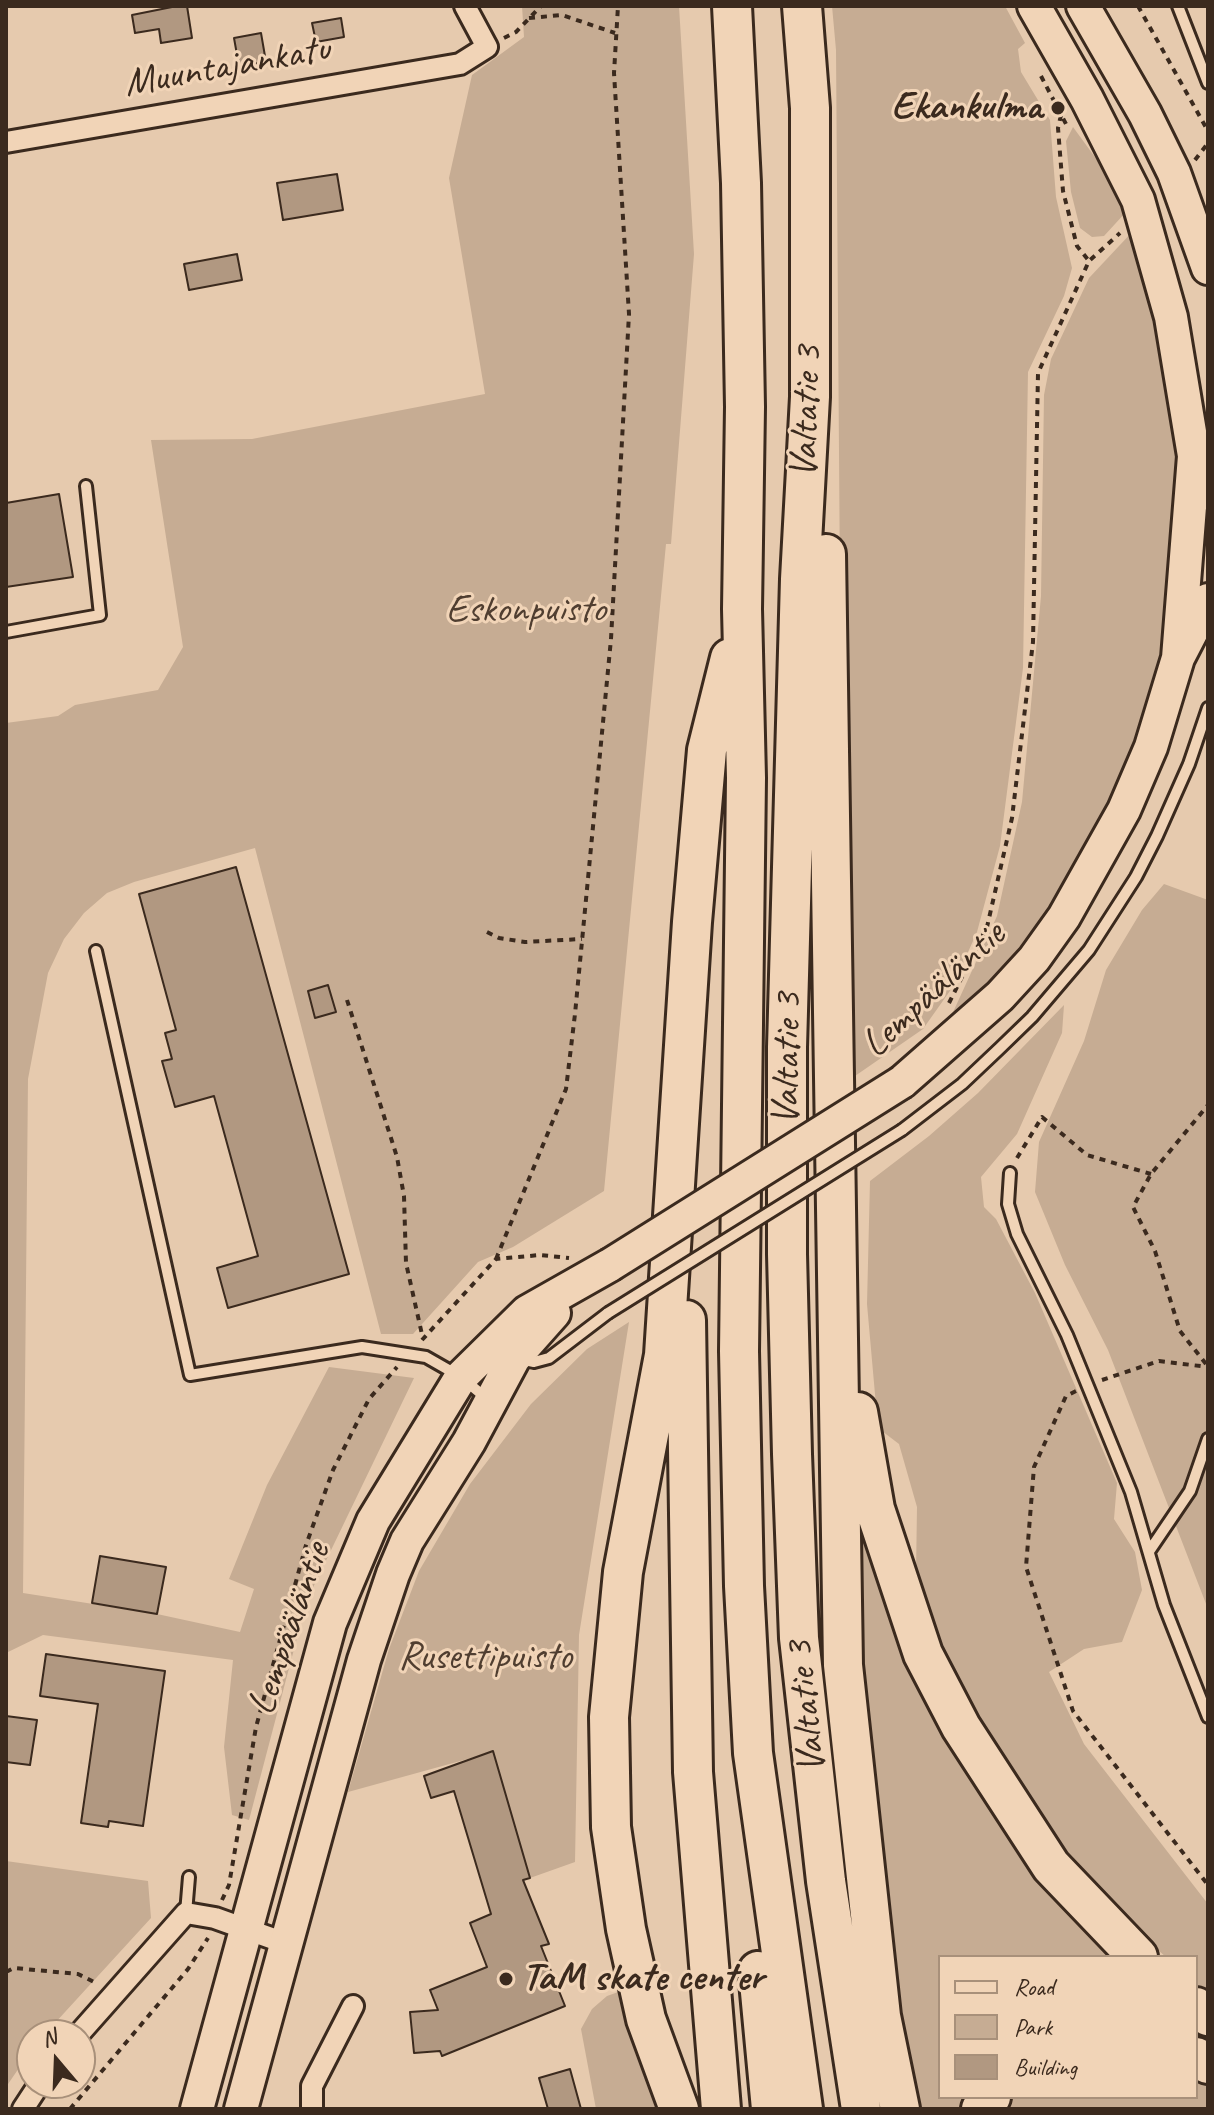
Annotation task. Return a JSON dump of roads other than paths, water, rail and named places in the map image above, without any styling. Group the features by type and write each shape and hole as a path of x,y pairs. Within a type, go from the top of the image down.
{"highway":[{"name":"Valtatie 3","path":"732,6 741,183 745,407 742,609 746,778 739,1351 744,1586 753,1753 803,2109"},
{"name":"Valtatie 3","path":"802,6 810,108 810,397 800,579 787,1047 787,1254 792,1454 801,1653 828,1897 861,2109"},
{"path":"810,397 826,462 830,991 838,1211 837,1378 843,1665 881,2016 900,2109"},
{"path":"679,2109 646,2019 626,1929 611,1827 609,1717 623,1572 664,1355 707,750 742,609"},
{"path":"681,1105 692,1576 693,1772 721,2109"},
{"path":"838,1211 860,1435 875,1509 923,1654 961,1727 1051,1866 1136,1955"},
{"path":"753,1753 751,1898 771,2109"}],"main road":[{"name":"Lempääläntie","path":"1034,6 1087,99 1138,200 1171,317 1194,456 1178,658"},
{"path":"1083,6 1145,114 1174,173 1208,268"},
{"name":"Lempääläntie","path":"197,2109 303,1714 348,1574 398,1475 461,1377 527,1312 610,1265 902,1082 1000,996 1034,959 1064,917 1124,810 1151,747 1178,658 1208,600"},
{"name":"Lempääläntie","path":"241,2109 364,1660 407,1541 514,1358 558,1308 610,1265"}],"street":[{"name":"Muuntajankatu","path":"6,142 460,64 487,47 465,6"},
{"path":"92,2019 186,1913 215,1918 285,1943"},
{"path":"312,2109 312,2086 353,2006"}],"lane":[{"path":"1178,6 1208,83"},
{"path":"1194,456 1204,471 1208,505"},
{"path":"6,632 100,615 86,486"},
{"path":"514,1358 534,1362 549,1358 608,1313 902,1130 962,1084 1000,1048 1089,950 1136,877 1157,836 1189,764 1208,708"},
{"path":"96,951 190,1375 362,1347 426,1357 461,1377 490,1402"},
{"path":"1010,1173 1008,1204 1017,1234 1067,1335 1141,1519 1164,1605 1208,1717"},
{"path":"1150,1550 1190,1491 1208,1439"},
{"path":"186,1913 189,1877"}],"place":[{"name":"Ekankulma","path":"1058,108"},
{"name":"TaM skate center","path":"506,1979"}],"park label":[{"name":"Eskonpuisto","path":"526,611"},
{"name":"Rusettipuisto","path":"485,1658"}]}
